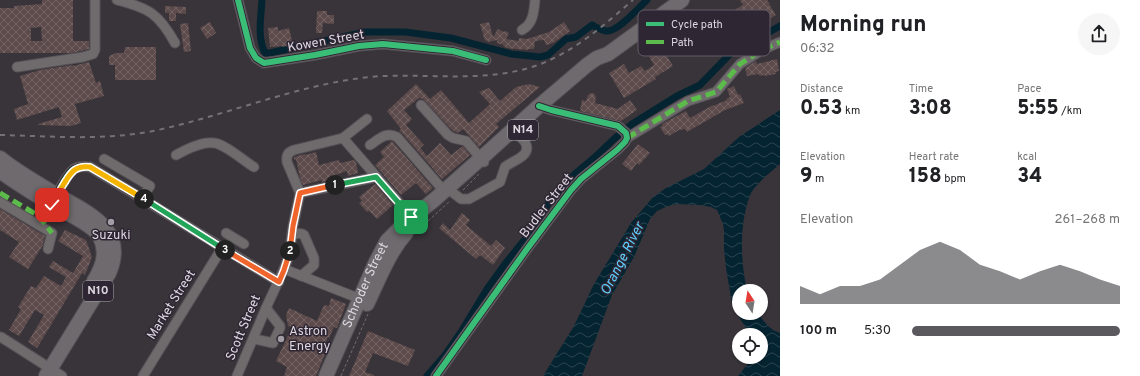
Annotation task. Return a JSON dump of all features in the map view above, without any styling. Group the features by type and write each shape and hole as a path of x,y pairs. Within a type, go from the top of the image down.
{"highway":[{"name":"Schroder Street","path":"668,10 682,0"},
{"name":"Schroder Street","path":"326,376 366,304 395,247 407,231 482,165 543,107 601,63 608,54 638,32"},
{"name":"Schroder Street","path":"482,165 518,135 543,107"},
{"name":"N10","path":"0,158 54,200"},
{"name":"N10","path":"0,171 54,200 89,213 100,221 108,233 114,253 113,265 106,280 50,371 35,376"},
{"name":"Schroder Street","path":"336,376 366,304"}],"street":[{"path":"17,68 93,54 96,50 95,0"},
{"path":"117,0 140,6 158,17 168,29 176,43"},
{"name":"Kowen Street","path":"238,0 250,48 256,58 264,63 366,45 383,44 453,50 486,60"},
{"path":"522,30 528,26 531,21 535,0"},
{"name":"Budler Street","path":"770,46 780,42"},
{"name":"Budler Street","path":"436,376 571,190 581,179 625,142 624,132 688,101 716,92 740,64 753,56"},
{"path":"421,105 448,135 453,138 466,141 482,165"},
{"path":"543,107 614,124 624,132"},
{"path":"367,119 343,138 289,152 287,162 300,193 376,177"},
{"path":"370,145 385,135 396,137 451,193 464,199 469,199 500,182 505,167 527,152 525,143 518,135"},
{"path":"343,138 414,224"},
{"path":"176,155 205,143 212,142 222,145 254,167"},
{"path":"104,159 150,186 145,200"},
{"path":"54,200 73,170 79,167 90,167 279,282"},
{"name":"Scott Street","path":"237,376 289,256 300,193"},
{"path":"0,202 52,233 48,249"},
{"path":"226,233 244,244"},
{"path":"292,235 301,233 304,235 314,260 314,265 301,276"},
{"name":"Market Street","path":"143,376 222,248"},
{"path":"284,270 366,304"},
{"path":"254,339 273,343 280,328 266,308"},
{"path":"1,337 50,371"}],"path":[{"path":"414,224 482,165"},
{"path":"341,376 366,304"}],"water":[{"name":"Orange River","path":"780,110 780,164 765,177 750,195 745,212 742,235 742,257 746,284 732,284 732,304 726,268 723,224 717,210 700,205 677,204 668,206 657,211 650,219 634,257 612,295 582,376 543,376 574,326 594,284 631,223 653,197 666,188 704,169 739,137"},
{"path":"741,320 763,320 770,328 780,333 780,376 738,376 747,364 768,364 768,328 746,328"}],"building":[{"path":"42,0 73,0 73,41 89,41 89,49 72,53 0,53 0,8 14,8 14,6 42,4","holes":["41,27 42,41 31,41 31,28"]},
{"path":"740,0 767,0 776,15 770,19 770,10 734,10 743,5"},
{"path":"165,6 186,7 186,14 176,13 176,21 169,21 169,13 165,13"},
{"path":"317,11 327,11 327,15 334,15 334,24 323,23 322,33 316,33"},
{"path":"210,22 216,33 207,39 200,28"},
{"path":"489,22 493,37 498,29 509,33 506,39 519,41 519,38 527,39 549,32 564,22 570,31 553,43 546,45 544,40 535,41 534,49 528,50 506,48 502,44 497,43 497,40 488,42 487,40 485,41 480,24"},
{"path":"188,23 191,51 184,52 180,24"},
{"path":"278,27 278,31 289,28 293,45 270,47 268,28"},
{"path":"125,47 156,47 156,80 115,80 115,65 109,65 109,56 116,53 124,53"},
{"path":"649,56 667,56 673,66 655,77 656,79 624,98 609,73 624,64 629,73 641,66 645,71 654,65"},
{"path":"777,59 779,71 775,72 776,74 765,76 759,76 759,74 747,76 745,68 756,61 757,64"},
{"path":"89,62 96,83 100,81 104,96 75,104 81,123 71,126 38,125 62,117 59,107 17,120 14,109 28,104 20,76 40,70 73,66"},
{"path":"416,84 430,99 441,90 469,123 490,104 479,92 489,88 500,101 516,87 529,84 540,87 496,124 499,127 479,147 463,129 458,133 452,130 423,99 419,98 404,110 412,119 406,125 424,145 420,148 427,156 440,143 451,155 463,146 470,155 442,179 399,131 401,129 387,111"},
{"path":"734,86 744,103 725,110 687,132 685,129 679,130 669,136 667,134 665,135 660,127 663,126 662,124 686,111 690,118 713,105 727,100 726,99 730,97 727,89"},
{"path":"591,93 596,96 595,103 618,109 630,100 637,110 621,121 580,111 582,100 586,101 588,95"},
{"path":"392,141 433,188 426,194 416,183 401,195 375,165 384,157 380,152"},
{"path":"638,144 650,153 639,165 637,163 631,171 622,164"},
{"path":"316,152 319,165 339,160 340,163 354,160 356,162 358,173 348,176 347,171 335,175 336,179 322,182 322,180 303,185 296,159 294,160 294,157"},
{"path":"375,184 393,205 377,219 369,211 367,212 359,203 362,201 359,197"},
{"path":"0,209 45,236 43,245 28,269 9,257 19,242 0,230"},
{"path":"462,213 470,220 466,225 491,246 496,240 505,248 493,265 480,255 476,259 439,228 443,223 450,230"},
{"path":"65,230 86,240 92,257 85,275 82,273 37,348 28,342 44,315 35,310 19,336 9,330 21,309 18,307 31,286 36,288 44,276 61,286 66,277 49,267 53,261 73,273 83,256 58,241"},
{"path":"331,298 346,304 337,328 334,327 321,353 325,354 316,376 284,376 287,367 276,361 292,327 288,326 286,315 289,308 317,321 324,305 329,306"},
{"path":"368,331 415,350 408,366 373,353 365,372 374,376 349,376"}],"waterway":[{"path":"262,0 260,34 265,53 365,32 405,32 451,38 511,54 540,57 548,55 566,39 576,37 592,25 601,30 612,30 623,23 647,0"},
{"path":"770,32 780,26"},
{"path":"427,376 445,355 487,289 534,228 548,204 560,189 632,124 677,96 700,85 728,56"}],"railway":[{"path":"0,135 96,137 134,134 180,125 288,94 342,81 390,76 494,75 515,71 535,66 562,54 599,29 633,0"}],"marked path":[{"path":"770,46 780,42"},
{"path":"627,138 688,101 716,92 740,64 753,56"},
{"path":"0,193 39,216 52,233"}],"cycle path":[{"path":"238,0 250,48 256,58 264,63 359,46 383,44 453,51 486,60"},
{"path":"436,376 571,190 581,179 617,150 627,138 626,133 618,126 539,106"},
{"path":"52,205 68,175 74,169 84,166 90,167 279,282"}],"place":[{"name":"Suzuki","path":"111,222"},
{"name":"Astron Energy","path":"281,339"}],"route":[{"path":"52,205 69,174 73,170 79,167 90,167 279,282 289,256 293,226 300,193 376,177 411,217"}]}
